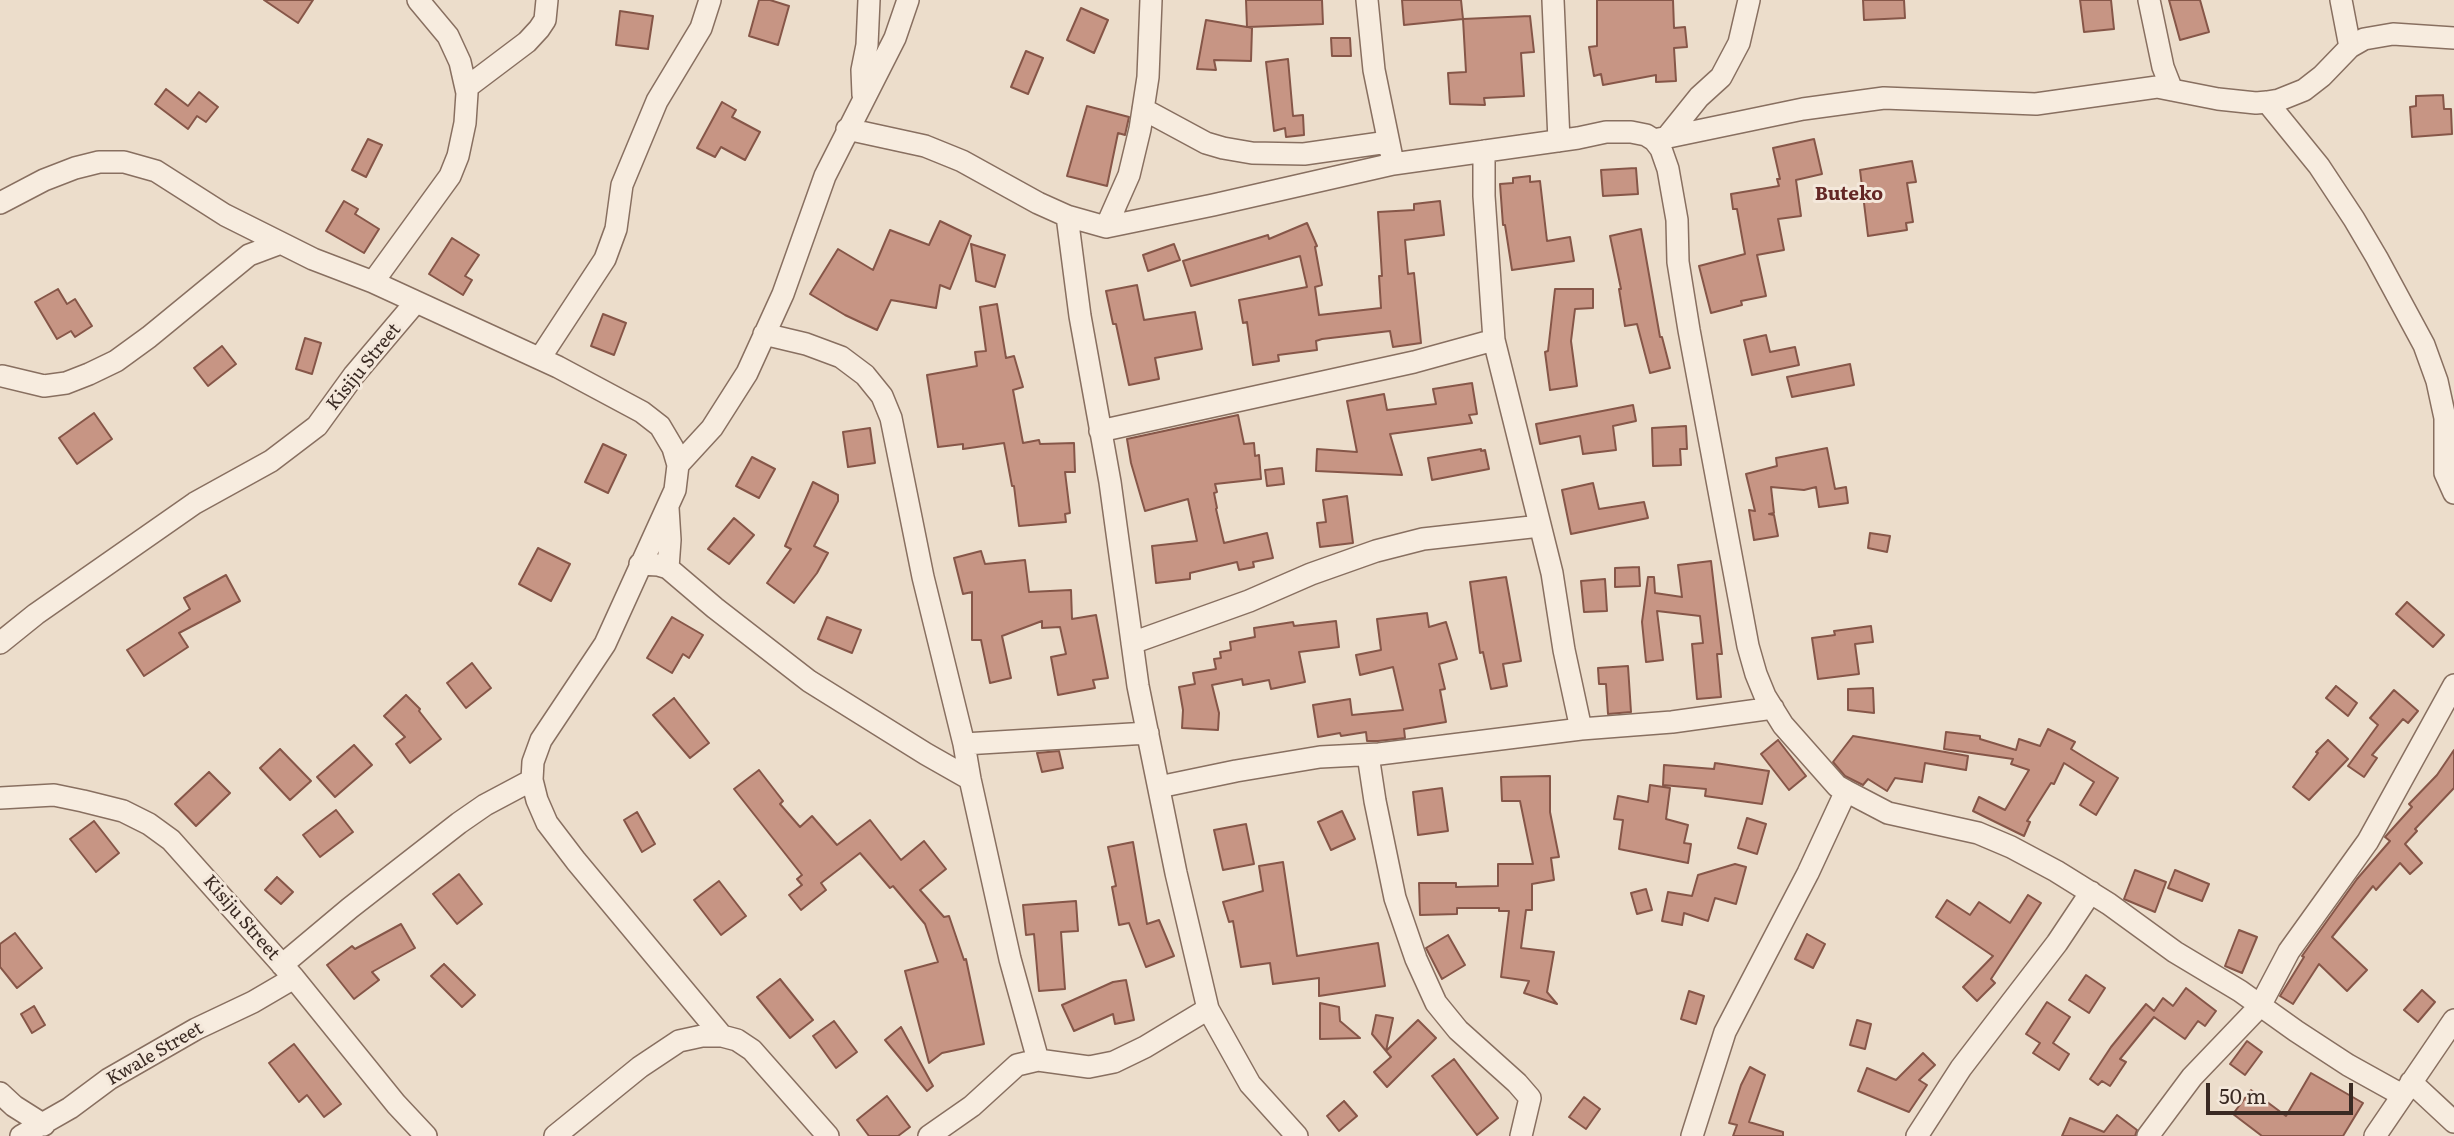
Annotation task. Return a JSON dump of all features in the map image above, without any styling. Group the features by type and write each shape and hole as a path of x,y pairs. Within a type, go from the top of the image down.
{"street":[{"path":"373,282 450,176 466,123 466,88 460,62 448,36 418,0"},
{"path":"466,88 527,42 539,29 545,20 547,0"},
{"path":"540,358 605,259 616,229 622,186 657,101 701,28 710,0"},
{"path":"863,97 869,0"},
{"path":"678,465 712,428 734,396 783,294 821,187 847,129 895,38 908,0"},
{"path":"1106,227 1129,175 1143,109 1149,77 1151,0"},
{"path":"1367,0 1374,70 1393,164"},
{"path":"1553,0 1559,141"},
{"path":"1749,0 1739,43 1721,77 1660,139 1677,220 1678,262 1736,592 1756,674 1783,725 1837,786 1888,813 1978,833 2011,847 2091,892 2175,952 2348,1065 2406,1089 2454,1122"},
{"path":"2149,0 2163,67 2172,90"},
{"path":"2341,0 2350,47"},
{"path":"847,129 925,146 962,161 1067,216 1106,227 1393,164 1606,132 1631,132 1660,139 1803,109 1884,98 2036,104 2157,88 2231,100 2267,102 2304,90 2350,47 2364,39 2393,34 2454,37"},
{"path":"2267,102 2319,166 2354,219 2424,345 2437,381 2445,418 2445,473 2454,494"},
{"path":"1143,109 1206,142 1252,153 1304,154 1388,142"},
{"path":"1484,151 1484,196 1494,340 1552,573 1564,650 1581,729"},
{"path":"0,203 75,167 99,162 124,162 156,172 225,215 313,259 373,282 540,358 642,412 660,426 673,448 678,465 675,490 605,644 541,740 533,762 532,780 537,800 548,823 722,1036"},
{"path":"1067,216 1080,316 1148,733 1176,873 1208,1009 1250,1084 1297,1136"},
{"path":"2,376 44,386 66,383 89,374 127,353 249,255 281,243"},
{"name":"Kisiju Street","path":"0,643 36,614 195,503 271,461 317,426 354,375 415,303"},
{"path":"764,334 806,344 841,357 865,375 882,396 891,418 923,578 964,744 1010,959 1038,1060"},
{"path":"1100,431 1414,362 1494,340"},
{"path":"668,508 668,568"},
{"path":"1132,643 1376,551 1423,538 1540,526"},
{"path":"640,564 668,568 809,681 970,779"},
{"path":"2148,1136 2192,1077 2260,1006 2288,951 2368,841 2454,685"},
{"path":"1158,786 1320,757 1368,755 1581,729 1661,724 1773,708"},
{"path":"964,744 1148,733"},
{"path":"1368,755 1395,898 1416,959 1436,1003 1458,1030 1530,1098 1521,1136"},
{"name":"Kwale Street","path":"33,1132 109,1079 196,1028 253,1002 288,972 350,908 459,823 532,780"},
{"path":"1692,1136 1725,1032 1808,873 1846,791"},
{"name":"Kisiju Street","path":"0,798 64,797 123,811 149,824 171,840 288,972 396,1104 426,1136"},
{"path":"1917,1136 1961,1068 2057,943 2091,892"},
{"path":"929,1136 972,1106 1017,1065 1038,1060 1089,1067 1114,1062 1145,1047 1208,1009"},
{"path":"2375,1136 2454,1020"},
{"path":"555,1136 640,1067 679,1041 702,1036 722,1036 737,1040 752,1050 828,1136"},
{"path":"0,1093 33,1132"}],"building":[{"path":"264,0 313,0 298,23"},
{"path":"759,0 770,0 789,6 778,45 749,36"},
{"path":"1246,0 1322,0 1323,24 1248,27 1252,28 1251,61 1214,60 1216,70 1197,69 1206,20 1247,27"},
{"path":"1402,0 1461,0 1463,19 1404,25"},
{"path":"1597,0 1673,0 1674,28 1685,27 1687,47 1674,48 1676,81 1656,82 1656,75 1603,85 1601,74 1594,76 1589,47 1597,46"},
{"path":"1863,0 1904,0 1905,18 1864,20"},
{"path":"2080,0 2111,0 2114,29 2084,32"},
{"path":"2169,0 2200,0 2209,32 2180,40"},
{"path":"1081,8 1108,20 1094,53 1067,40"},
{"path":"620,11 653,16 648,49 616,45"},
{"path":"1530,16 1534,52 1521,53 1524,96 1484,98 1485,105 1450,104 1448,73 1466,72 1463,19"},
{"path":"1331,38 1350,38 1351,56 1332,56"},
{"path":"1026,51 1043,58 1028,94 1011,87"},
{"path":"1288,59 1293,116 1303,115 1304,135 1286,137 1285,128 1274,131 1266,62"},
{"path":"166,89 188,106 199,92 218,107 206,122 197,116 188,129 155,104"},
{"path":"2443,95 2444,109 2451,109 2452,134 2412,137 2410,107 2416,106 2416,96"},
{"path":"722,102 736,110 732,117 760,132 745,160 721,147 715,157 697,148"},
{"path":"1087,106 1129,117 1125,135 1118,133 1107,186 1067,176"},
{"path":"368,139 382,145 366,177 352,170"},
{"path":"1814,139 1822,174 1796,180 1801,216 1778,219 1784,250 1757,255 1766,296 1741,301 1742,305 1711,313 1699,266 1745,254 1737,209 1733,209 1731,194 1779,186 1773,148"},
{"path":"1912,161 1916,182 1907,183 1913,222 1906,223 1907,230 1868,236 1860,170"},
{"path":"1636,168 1638,194 1603,196 1601,170"},
{"path":"1530,176 1530,182 1540,181 1547,241 1570,237 1574,261 1512,270 1503,225 1500,184 1513,183 1513,178"},
{"path":"344,201 358,209 355,214 379,229 364,253 326,231"},
{"path":"1440,201 1444,235 1405,240 1408,274 1414,273 1421,343 1393,347 1390,331 1322,339 1316,341 1317,350 1278,355 1279,361 1253,365 1247,322 1243,323 1239,300 1307,287 1300,256 1191,286 1183,261 1268,235 1269,239 1307,223 1317,246 1315,247 1322,285 1315,287 1319,315 1381,308 1378,212 1414,210 1414,204"},
{"path":"940,221 971,236 950,289 940,285 936,308 891,300 877,330 810,294 838,249 873,270 890,230 929,245"},
{"path":"1641,229 1660,337 1670,368 1650,373 1637,324 1625,326 1621,289 1610,236"},
{"path":"452,238 479,255 465,276 472,280 463,295 429,274"},
{"path":"971,244 1005,255 995,287 976,281"},
{"path":"1174,244 1180,260 1148,271 1143,255"},
{"path":"1137,285 1144,320 1195,312 1202,349 1155,358 1159,379 1129,385 1106,291"},
{"path":"58,289 67,304 75,299 92,326 75,337 71,331 57,339 35,302"},
{"path":"1555,289 1593,289 1593,308 1575,309 1571,341 1577,386 1550,390 1545,352 1548,351"},
{"path":"997,304 1006,358 1014,356 1023,387 1013,390 1023,443 1039,440 1040,444 1074,443 1075,472 1065,472 1070,513 1065,514 1066,522 1019,526 1014,486 1004,443 963,449 963,444 938,447 927,375 977,366 975,352 986,351 980,307"},
{"path":"603,314 626,323 614,355 591,346"},
{"path":"1766,335 1770,352 1795,347 1799,365 1752,375 1744,340"},
{"path":"305,338 321,343 312,374 296,369"},
{"path":"222,346 236,364 208,386 194,368"},
{"path":"1850,364 1854,385 1792,397 1787,377"},
{"path":"1472,383 1477,414 1469,415 1472,423 1390,434 1402,475 1316,471 1317,449 1357,452 1347,401 1384,394 1387,410 1436,404 1433,389"},
{"path":"1633,405 1636,421 1613,426 1616,450 1583,454 1580,436 1540,444 1536,424"},
{"path":"94,413 112,439 77,464 59,438"},
{"path":"1238,415 1244,444 1254,443 1255,456 1259,455 1261,479 1215,484 1216,509 1224,543 1267,533 1273,558 1253,562 1254,567 1239,570 1237,562 1190,573 1190,579 1156,583 1152,546 1197,541 1188,499 1145,511 1127,439"},
{"path":"1686,426 1687,449 1680,449 1681,465 1653,466 1652,428"},
{"path":"870,428 875,463 848,467 843,432"},
{"path":"603,444 626,455 608,493 585,482"},
{"path":"1827,448 1835,489 1846,487 1848,503 1819,507 1816,487 1804,490 1771,487 1774,513 1769,514 1774,515 1778,536 1754,540 1749,510 1755,511 1746,474 1777,466 1776,458"},
{"path":"1485,450 1489,469 1432,480 1428,458"},
{"path":"752,457 775,469 759,498 736,486"},
{"path":"1282,468 1284,484 1267,486 1265,470"},
{"path":"813,482 838,495 838,501 814,546 828,553 817,573 794,603 767,583 791,549 785,546"},
{"path":"1593,483 1599,509 1644,502 1648,518 1571,534 1562,490"},
{"path":"1347,496 1353,543 1320,547 1317,523 1326,522 1323,500"},
{"path":"734,518 754,535 729,564 708,549"},
{"path":"1870,533 1890,536 1887,552 1868,548"},
{"path":"538,548 570,564 551,601 519,584"},
{"path":"981,551 985,564 1025,560 1029,592 1071,590 1072,619 1096,615 1108,678 1093,680 1095,688 1058,695 1051,657 1066,654 1060,627 1042,628 1042,621 1002,636 1011,678 990,683 981,640 972,640 972,592 963,594 954,558"},
{"path":"1711,561 1722,654 1717,654 1721,697 1697,699 1692,644 1703,643 1700,616 1657,611 1663,660 1646,662 1642,622 1648,577 1654,577 1655,593 1682,597 1678,565"},
{"path":"1639,567 1640,586 1615,587 1615,568"},
{"path":"226,575 240,601 179,633 188,647 144,676 127,650 190,609 184,598"},
{"path":"1506,577 1521,661 1503,664 1507,686 1491,689 1483,652 1480,653 1470,582"},
{"path":"1605,579 1607,611 1584,612 1581,581"},
{"path":"2407,602 2444,635 2433,647 2396,614"},
{"path":"1427,613 1429,627 1446,622 1457,659 1439,664 1445,689 1440,690 1446,722 1404,729 1405,738 1367,741 1366,732 1318,737 1313,705 1350,699 1352,715 1403,710 1393,667 1360,675 1356,655 1381,650 1377,619"},
{"path":"672,617 703,635 689,658 683,654 672,673 647,658"},
{"path":"827,617 861,630 852,653 818,639"},
{"path":"1336,621 1339,647 1299,652 1305,682 1271,689 1269,680 1243,685 1242,679 1212,685 1219,713 1218,730 1182,728 1183,710 1179,687 1195,684 1193,673 1216,669 1214,659 1221,658 1220,652 1231,650 1230,642 1255,637 1254,628 1293,622 1294,626"},
{"path":"1871,626 1873,642 1855,644 1859,674 1818,679 1812,638 1835,635 1834,631"},
{"path":"472,663 491,688 466,708 447,683"},
{"path":"1628,666 1631,712 1608,714 1606,684 1599,684 1598,668"},
{"path":"2336,686 2357,703 2348,716 2326,698"},
{"path":"1873,688 1874,713 1848,710 1848,689"},
{"path":"2394,690 2418,711 2408,723 2403,719 2372,755 2377,758 2364,777 2348,766 2378,725 2370,718"},
{"path":"406,695 420,709 441,739 410,763 396,744 405,737 384,716"},
{"path":"674,698 709,743 690,758 653,715"},
{"path":"2048,729 2075,742 2071,749 2118,778 2096,815 2080,805 2094,782 2064,763 2054,784 2051,783 2027,821 2030,822 2024,836 1973,811 1979,797 2005,810 2029,770 2011,764 2013,759 1944,749 1946,732 1980,736 1980,739 2016,750 2019,739 2040,746"},
{"path":"1853,736 1968,756 1966,770 1925,763 1922,782 1895,778 1887,791 1868,779 1863,785 1845,776 1833,762"},
{"path":"1778,740 1806,776 1789,790 1761,754"},
{"path":"2328,740 2348,759 2309,800 2293,787 2318,753 2316,752"},
{"path":"354,745 372,765 335,797 317,777"},
{"path":"280,749 311,781 290,800 260,768"},
{"path":"2454,750 2454,788 2415,829 2417,831 2405,844 2422,863 2410,874 2400,863 2376,890 2373,886 2332,937 2367,970 2347,991 2319,964 2293,1004 2280,996 2304,957 2302,956 2357,879 2390,841 2385,837 2412,807 2409,804 2437,775"},
{"path":"1059,751 1063,768 1042,772 1037,753"},
{"path":"1715,763 1769,771 1762,804 1705,796 1706,789 1663,785 1664,765 1714,769"},
{"path":"759,770 783,801 780,804 800,827 812,816 837,845 870,820 901,860 924,841 946,869 920,890 944,917 949,916 964,960 966,959 984,1044 942,1053 929,1063 905,971 938,962 925,924 860,853 821,883 826,890 801,910 789,895 802,885 797,879 802,875 734,789"},
{"path":"209,772 230,793 196,826 175,804"},
{"path":"1550,776 1550,812 1559,857 1551,858 1554,880 1532,884 1532,910 1526,910 1521,948 1554,952 1547,992 1557,1004 1524,993 1529,981 1501,977 1509,911 1499,911 1499,908 1457,908 1457,914 1420,915 1419,883 1456,883 1456,887 1498,886 1498,864 1533,864 1520,801 1502,801 1501,777"},
{"path":"1650,785 1670,788 1666,819 1688,825 1684,843 1691,844 1688,863 1619,849 1623,820 1614,819 1618,796 1648,802"},
{"path":"1442,788 1448,831 1418,835 1413,792"},
{"path":"336,810 353,832 320,857 303,835"},
{"path":"1342,811 1355,839 1331,850 1318,822"},
{"path":"637,812 655,844 642,852 624,820"},
{"path":"1747,818 1766,824 1757,854 1738,848"},
{"path":"94,821 119,853 96,872 70,839"},
{"path":"1246,824 1254,864 1223,870 1214,830"},
{"path":"1133,842 1147,924 1159,920 1174,956 1146,967 1129,923 1119,925 1112,887 1116,886 1108,847"},
{"path":"1283,862 1297,956 1378,943 1385,986 1319,996 1319,978 1273,984 1270,963 1241,967 1233,921 1229,922 1223,902 1263,891 1259,866"},
{"path":"1735,864 1746,867 1736,904 1715,898 1708,921 1684,913 1682,925 1662,921 1668,892 1692,896 1698,875"},
{"path":"2135,870 2166,882 2155,912 2124,899"},
{"path":"2175,870 2209,884 2202,901 2168,888"},
{"path":"459,874 482,904 457,924 433,894"},
{"path":"277,877 293,892 281,904 265,890"},
{"path":"719,881 746,916 721,935 694,900"},
{"path":"1646,889 1652,910 1637,914 1631,893"},
{"path":"2028,895 2041,903 1991,979 1995,983 1977,1001 1963,987 1993,956 1936,917 1947,900 1970,915 1979,902 2010,923"},
{"path":"1076,901 1078,931 1061,932 1065,989 1039,991 1034,934 1026,935 1023,905"},
{"path":"401,924 415,948 372,972 379,980 354,999 327,965 352,946 355,949"},
{"path":"2239,930 2257,937 2242,973 2225,966"},
{"path":"15,933 42,968 17,988 0,967 0,944"},
{"path":"1807,934 1825,944 1813,968 1795,959"},
{"path":"1448,935 1465,965 1442,979 1426,948"},
{"path":"444,964 475,995 462,1007 431,976"},
{"path":"2086,975 2105,988 2089,1013 2069,1000"},
{"path":"780,979 813,1020 790,1038 757,997"},
{"path":"1126,980 1134,1020 1115,1024 1113,1014 1074,1031 1062,1005 1113,982"},
{"path":"2186,988 2216,1011 2205,1026 2198,1021 2185,1039 2154,1017 2120,1059 2126,1062 2110,1086 2102,1081 2098,1085 2090,1079 2111,1047 2146,1004 2154,1011 2163,998 2173,1006"},
{"path":"2422,990 2435,1002 2418,1022 2404,1010"},
{"path":"1689,991 1704,996 1696,1024 1681,1019"},
{"path":"2047,1002 2070,1017 2053,1043 2069,1054 2059,1070 2033,1053 2040,1043 2026,1034"},
{"path":"1320,1003 1339,1007 1340,1021 1360,1038 1320,1039"},
{"path":"34,1006 45,1025 32,1033 21,1014"},
{"path":"1376,1015 1393,1018 1386,1051 1372,1034"},
{"path":"1418,1020 1436,1038 1387,1087 1374,1072 1391,1057 1386,1051"},
{"path":"1857,1020 1871,1024 1865,1049 1850,1045"},
{"path":"834,1021 857,1052 836,1068 813,1036"},
{"path":"901,1027 933,1086 927,1091 885,1040"},
{"path":"2247,1041 2262,1052 2245,1075 2230,1064"},
{"path":"294,1044 341,1104 324,1117 307,1095 299,1102 269,1063"},
{"path":"1923,1053 1935,1065 1919,1080 1927,1085 1909,1112 1858,1091 1867,1068 1896,1080"},
{"path":"1454,1059 1498,1118 1477,1135 1432,1076"},
{"path":"1750,1067 1765,1075 1749,1122 1783,1132 1783,1136 1733,1136 1737,1125 1729,1123 1741,1085"},
{"path":"2311,1073 2363,1103 2343,1136 2262,1136 2233,1114 2251,1090 2286,1116"},
{"path":"887,1096 910,1127 898,1136 869,1136 857,1120"},
{"path":"1584,1097 1600,1109 1586,1129 1569,1117"},
{"path":"1344,1101 1357,1116 1339,1131 1327,1116"},
{"path":"2117,1115 2137,1130 2135,1136 2062,1136 2070,1118 2104,1132"}],"district":[{"name":"Buteko","path":"1849,194"}]}
